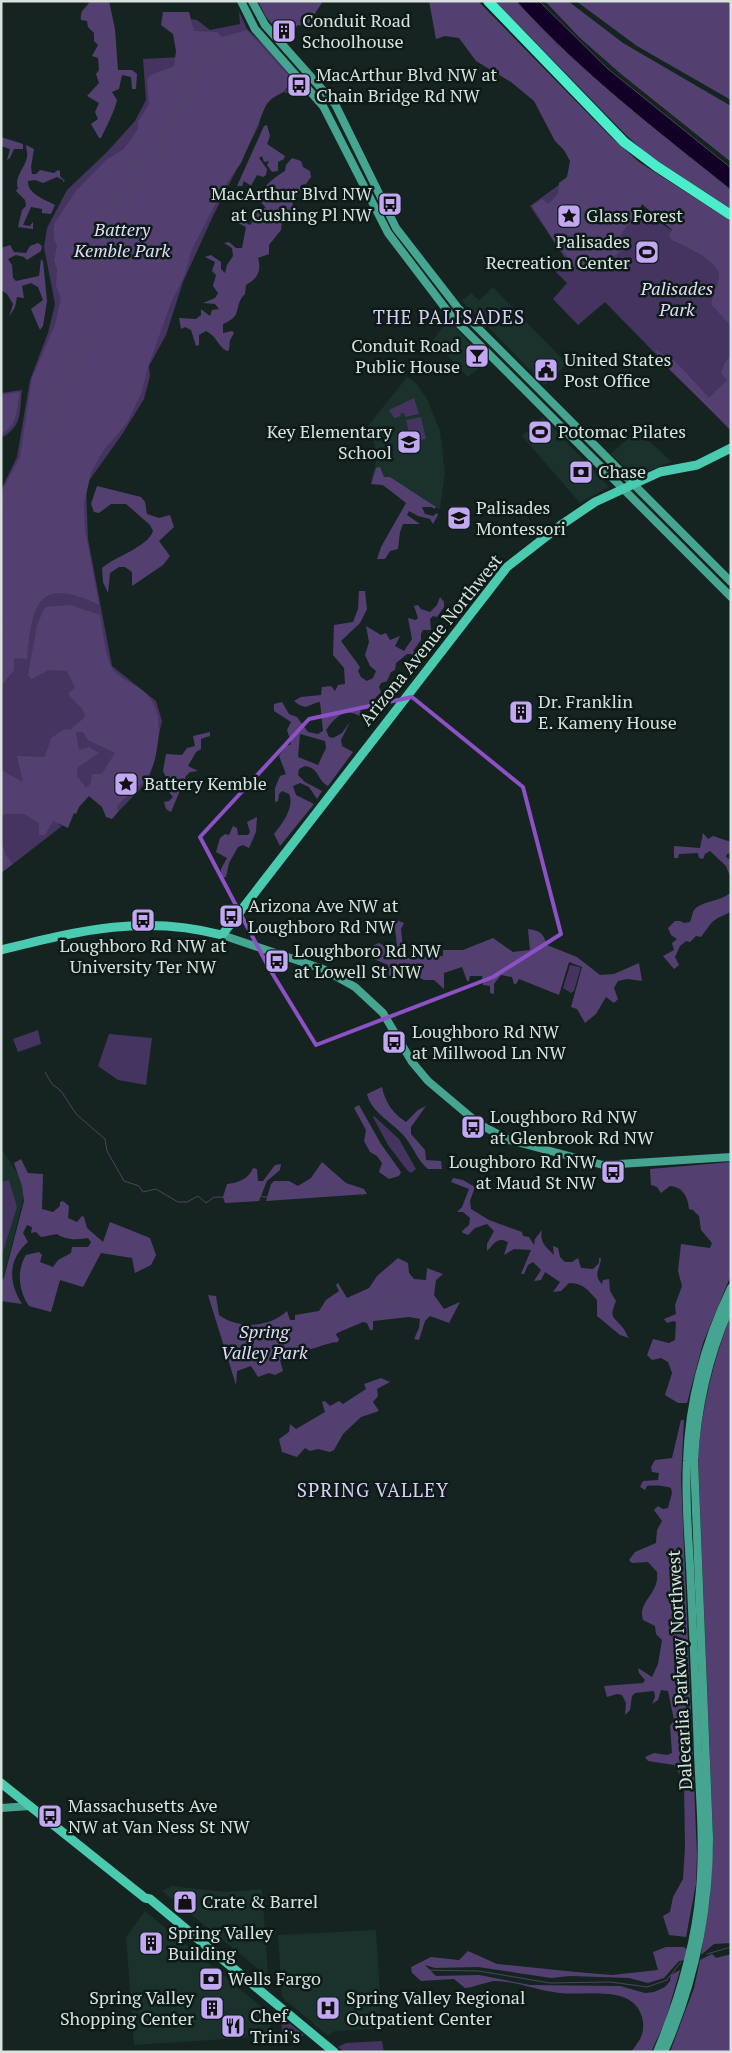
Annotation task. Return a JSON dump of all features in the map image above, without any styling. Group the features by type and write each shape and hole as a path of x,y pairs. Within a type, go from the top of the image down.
{"highway":[{"path":"488,1 630,147 731,215"}],"main road":[{"path":"241,1 255,29 323,106 388,233 452,317 731,597"},
{"path":"252,1 265,25 335,104 393,222 458,308 731,582"},
{"name":"Arizona Avenue Northwest","path":"222,935 501,573 574,515 623,489 666,470 707,462 731,448"},
{"path":"1,950 87,930 122,925 175,926 222,935 322,969 355,987 381,1011 412,1062 428,1081 479,1124 509,1140 603,1165 731,1157"},
{"name":"Dalecarlia Parkway Northwest","path":"657,2052 686,1971 695,1928 701,1870 700,1786 687,1496 688,1442 701,1369 714,1328 731,1288"},
{"name":"Dalecarlia Parkway Northwest","path":"664,2052 677,2023 693,1973 707,1892 709,1838 694,1460 698,1417 705,1381 731,1305"},
{"path":"1,1783 145,1898 147,1904 270,2005 276,2006 334,2052"},
{"path":"1,1808 30,1806"}],"highlighted area":[{"path":"412,697 523,787 561,934 493,977 316,1045 269,968 200,837 309,719"}],"shaded area":[{"path":"516,1 539,1 608,69 731,168 731,190 647,123 593,76 566,52"},
{"path":"493,287 567,364 545,385 462,301 471,293 479,300"},
{"path":"448,320 487,361 468,377 433,340"},
{"name":"Key Elementary School","path":"407,377 416,383 427,399 440,431 445,473 440,509 406,500 371,479 377,453 368,426"},
{"path":"543,417 609,487 580,503 522,436"},
{"path":"637,430 672,462 640,474 631,473 611,454"},
{"path":"1,1148 26,1187 1,1288"},
{"path":"172,1886 225,1892 262,1889 268,1975 162,1891"},
{"path":"145,1911 269,2013 271,2036 134,2045 126,1937"},
{"path":"376,1930 382,2028 335,2031 328,2036 282,1997 278,1935"}],"green space":[{"path":"90,1 109,1 115,29 118,70 132,70 137,74 136,89 132,89 131,77 122,75 119,89 112,92 117,100 101,138 99,138 91,124 98,119 95,112 99,103 87,96 99,83 96,74 99,70 98,58 92,56 98,45 94,41 94,33 88,27 87,21 81,20 82,12"},
{"path":"258,1 323,1 307,26 298,25 295,28 287,21 279,32 266,17"},
{"path":"429,1 478,1 611,137 639,162 731,221 731,326 711,304 719,277 714,265 693,250 672,240 669,236 672,230 642,204 621,236 620,252 610,258 598,261 594,266 580,272 554,241 532,206 542,199 548,204 558,194 559,183 567,177 570,161 564,150 555,141 534,101 511,82 476,61 459,38 445,36 436,39"},
{"path":"495,1 516,1 557,44 615,96 731,190 731,209 647,154 626,135"},
{"path":"545,1 568,1 623,43 731,106 731,162 621,74 579,37"},
{"path":"576,1 731,1 731,100 637,46"},
{"name":"Battery Kemble Park","path":"239,11 247,29 277,57 302,91 284,93 288,87 276,94 265,106 259,125 213,216 183,282 166,335 149,366 150,376 144,399 123,433 86,485 88,539 112,666 156,701 162,721 149,780 118,812 85,790 58,824 62,826 13,864 10,861 1,868 1,490 17,457 30,380 48,333 55,304 44,247 47,228 67,190 107,152 135,121 146,100 143,59 180,57 180,18 197,20 210,30 240,24"},
{"name":"Battery Kemble Park","path":"163,12 189,12 194,31 217,32 222,37 247,30 288,75 287,87 285,91 270,100 266,105 241,163 226,184 192,249 185,274 171,303 148,367 141,394 127,423 103,451 91,473 84,504 85,529 99,605 78,596 62,593 50,595 42,600 36,610 32,624 27,659 14,658 14,670 1,686 1,493 20,457 32,378 55,325 61,299 56,286 57,269 54,261 57,246 54,239 54,224 76,191 106,160 124,149 138,129 138,122 149,104 147,79 153,74 174,66 176,51 173,34 161,25"},
{"path":"267,125 270,136 267,144 285,156 284,159 278,162 278,171 272,172 267,165 269,161 264,162 262,156 259,158 267,169 266,175 263,177 257,175 251,186 244,181 242,186 237,186 264,126"},
{"path":"1,137 23,144 23,149 14,149 7,160 10,149 1,146"},
{"path":"26,145 34,149 31,167 32,174 36,174 40,170 54,173 58,170 60,171 60,176 65,181 63,182 63,180 57,177 43,183 35,180 28,181 34,193 55,205 51,214 42,213 42,209 31,207 23,225 30,226 33,222 33,229 18,227 22,210 26,206 25,200 16,191 18,188 17,180 27,157"},
{"path":"292,158 301,161 303,167 310,171 311,177 306,184 301,185 300,194 293,198 292,213 282,221 281,230 269,245 269,254 258,258 258,274 246,285 245,294 239,302 236,314 223,324 223,333 232,331 234,333 230,340 229,350 227,351 221,347 213,336 206,331 199,335 199,345 196,346 191,330 185,327 181,329 179,318 196,319 201,315 201,309 210,316 212,310 219,309 215,304 203,303 215,298 218,293 213,286 216,275 212,271 215,262 205,257 211,255 221,262 221,269 225,273 227,265 233,256 232,248 224,243 229,242 236,248 242,248 246,227 236,222 234,217 250,225 252,223 251,219 256,209 266,208 259,200 265,187 285,171 286,165"},
{"name":"Palisades Park","path":"582,168 731,272 731,427 729,429 605,302 578,325 553,299 567,283 555,271 565,258 530,206"},
{"path":"38,243 42,246 41,251 27,260 16,255 8,259 12,265 13,278 16,281 39,276 41,259 43,261 47,301 43,326 40,330 31,309 43,300 38,287 31,283 22,286 24,298 17,297 15,307 9,317 13,304 7,294 1,290 1,248 10,245 14,252 26,253 30,246"},
{"path":"654,349 675,361 709,398 727,380 721,373 725,362 731,356 731,430 669,369"},
{"path":"22,390 17,424 1,438 1,393"},
{"path":"20,392 14,422 7,430 1,433 1,395"},
{"path":"414,398 419,414 405,417 404,413 394,418 389,410"},
{"path":"421,417 426,439 411,442 406,420"},
{"path":"380,467 384,477 390,477 436,507 434,509 432,507 422,507 425,514 433,516 437,513 438,515 433,524 430,519 409,511 407,515 420,524 403,524 398,549 390,551 385,559 377,559 381,547 406,503 383,485 371,484 376,468"},
{"path":"97,486 141,497 145,502 147,514 159,518 170,515 174,527 159,541 170,556 163,565 132,586 132,572 125,567 119,567 110,573 108,593 103,582 102,568 145,542 153,531 150,525 126,504 111,504 99,513 94,512 91,504"},
{"path":"359,591 365,591 367,609 360,623 341,641 360,667 358,671 361,677 367,681 373,678 376,671 370,666 365,655 369,642 366,626 381,635 386,633 390,640 400,636 395,646 404,651 412,639 408,618 416,620 418,618 414,606 418,605 421,609 430,612 437,605 440,597 444,602 444,607 437,617 433,616 430,619 431,630 423,630 421,640 413,651 423,659 418,669 416,667 416,659 411,654 407,654 396,663 395,670 391,672 387,681 381,683 379,687 381,692 366,708 360,706 359,710 374,723 372,724 353,713 347,713 337,718 326,730 329,737 333,738 342,733 350,722 341,740 342,746 353,752 328,786 324,784 310,767 305,766 299,769 298,775 305,782 322,791 317,799 309,787 300,783 293,786 296,795 314,804 280,846 274,834 287,815 290,799 289,794 282,791 279,794 278,801 275,802 275,788 280,776 286,774 279,756 283,750 282,745 290,745 291,742 287,730 291,722 274,711 274,704 282,702 289,714 297,717 308,732 318,734 323,731 320,702 305,707 294,701 301,697 321,695 322,687 331,686 335,691 338,685 345,684 344,668 333,655 334,625 353,622 358,609","holes":["300,734 325,741 326,748 318,765 298,757"]},
{"path":"70,605 100,615 106,652 110,664 121,677 145,692 151,699 158,716 159,735 155,759 145,781 138,787 133,785 126,788 129,794 117,806 118,812 112,819 106,817 102,807 89,796 79,807 76,814 74,813 68,828 53,821 45,835 39,835 39,823 24,814 4,814 1,819 1,770 23,782 17,756 45,757 51,738 65,729 70,730 85,717 83,710 68,694 75,687 67,671 49,670 31,679 28,675 37,625 45,607","holes":["76,732 83,732 88,740 115,753 102,774 92,774 91,783 86,788 77,776 78,767 99,753 89,747 79,750"]},
{"path":"210,732 210,736 201,739 201,749 196,752 188,766 198,771 190,772 186,776 171,812 166,809 164,802 169,801 173,797 166,788 166,777 163,771 166,754 182,755 187,748 195,746 193,736"},
{"path":"257,817 256,832 249,848 243,845 238,847 229,863 226,877 221,878 221,869 227,858 216,852 220,838 225,834 229,835 233,826 237,828 238,835 248,835 250,832 247,822"},
{"path":"703,833 708,839 713,836 731,842 731,853 727,854 726,857 731,860 731,879 726,866 710,851 705,854 703,859 699,858 698,853 679,854 678,858 674,858 674,846 700,848"},
{"path":"1,838 5,854 13,864 1,873"},
{"path":"731,892 731,912 713,922 701,937 696,936 690,942 686,941 680,946 675,957 679,965 674,969 663,956 674,950 672,943 677,939 671,935 668,928 675,921 690,922 693,911 698,907 722,898"},
{"path":"394,919 404,923 401,929 404,958 443,956 443,950 463,950 493,938 513,952 530,950 528,929 539,932 543,935 547,945 577,957 600,975 614,974 639,963 642,981 627,979 618,981 614,988 618,999 614,1003 606,997 596,1014 585,1023 577,1009 571,1007 582,967 569,962 559,995 519,979 514,984 512,977 501,975 494,984 494,994 490,993 490,986 483,985 482,976 470,976 469,981 467,981 462,967 444,973 444,989 434,980 424,980 416,976 413,965 394,966 394,975 389,977 388,965 369,957 374,945 379,943 386,947 397,946"},
{"path":"570,965 580,967 574,991 571,993 563,988"},
{"path":"38,1030 41,1044 18,1052 13,1039"},
{"path":"109,1034 152,1038 146,1085 118,1080 98,1066"},
{"path":"382,1087 390,1107 406,1122 418,1110 426,1106 411,1127 411,1134 425,1150 426,1160 441,1161 442,1169 428,1169 421,1162 405,1137 373,1107 367,1094"},
{"path":"359,1105 381,1144 401,1172 399,1176 389,1179 379,1172 382,1163 377,1156 370,1152 364,1141 366,1130 354,1108"},
{"path":"374,1116 399,1139 416,1169 411,1173 388,1145"},
{"path":"21,1159 28,1173 43,1174 42,1209 53,1212 60,1206 60,1202 63,1201 69,1206 68,1218 77,1222 82,1216 84,1217 87,1228 103,1242 110,1222 150,1238 156,1255 151,1265 135,1273 132,1258 101,1253 83,1287 60,1280 51,1312 29,1306 23,1294 20,1281 21,1268 26,1255 39,1252 42,1255 40,1262 53,1267 58,1260 71,1253 72,1247 88,1247 91,1242 88,1238 72,1239 57,1234 41,1237 36,1232 31,1233 32,1227 27,1225 23,1233 28,1242 17,1256 12,1271 14,1287 22,1304 1,1301 1,1280 4,1278 24,1201 22,1186 14,1163"},
{"path":"322,1162 346,1183 364,1189 367,1194 266,1201 271,1184 274,1181 289,1181 298,1186 311,1178"},
{"path":"731,1162 731,1275 703,1343 687,1403 678,1403 665,1395 672,1373 668,1362 661,1358 652,1360 647,1355 653,1339 669,1343 675,1340 676,1322 667,1323 664,1319 676,1314 675,1305 682,1286 678,1271 681,1244 710,1248 712,1243 701,1230 699,1216 689,1209 684,1193 678,1188 670,1186 661,1193 657,1187 651,1185 650,1169"},
{"path":"281,1164 280,1170 267,1181 259,1201 225,1203 223,1197 227,1184 242,1180 249,1175 253,1168 257,1169 258,1181 263,1181 275,1165"},
{"path":"453,1178 463,1180 475,1187 470,1201 471,1209 489,1220 522,1232 523,1236 529,1237 534,1245 535,1239 542,1230 541,1238 544,1244 554,1255 553,1246 558,1248 560,1257 565,1262 572,1262 578,1258 581,1268 593,1269 599,1263 599,1258 601,1258 597,1274 599,1280 602,1284 603,1280 609,1279 610,1291 616,1301 613,1316 629,1338 620,1335 597,1316 597,1300 582,1286 569,1283 561,1291 553,1292 560,1282 545,1272 541,1280 534,1281 541,1270 533,1262 528,1265 524,1274 521,1274 531,1250 514,1249 504,1255 508,1242 498,1240 487,1251 487,1244 494,1231 487,1224 475,1228 468,1235 463,1233 462,1231 469,1225 470,1218 463,1212 457,1212 462,1207 469,1189 451,1182"},
{"path":"9,1180 17,1207 1,1258 1,1182"},
{"name":"Spring Valley Park","path":"398,1258 408,1263 409,1273 414,1279 426,1280 427,1268 443,1274 436,1280 434,1295 444,1309 460,1302 449,1323 430,1316 425,1321 419,1340 414,1339 419,1328 420,1319 409,1317 373,1321 373,1330 370,1330 367,1323 363,1322 337,1333 338,1342 280,1360 283,1371 275,1375 269,1373 258,1377 251,1366 237,1371 236,1385 208,1295 216,1296 219,1315 235,1323 253,1325 263,1323 280,1317 287,1311 290,1320 295,1320 295,1315 319,1311 326,1300 339,1291 336,1285 338,1283 347,1298 369,1288 377,1276"},
{"path":"731,1315 731,1943 714,1944 701,1955 710,1897 713,1835 698,1456 709,1384"},
{"path":"381,1378 390,1382 377,1389 378,1396 373,1402 379,1411 361,1417 343,1434 334,1450 330,1452 318,1449 310,1451 305,1448 297,1457 282,1452 279,1439 289,1432 290,1424 296,1429 325,1412 322,1402 325,1401 330,1406 339,1401 343,1404 366,1389 364,1384"},
{"path":"681,1420 684,1420 681,1478 697,1855 696,1884 686,1937 669,1935 663,1916 670,1912 673,1897 683,1879 685,1847 684,1781 674,1765 648,1761 645,1757 654,1753 667,1755 672,1753 670,1726 674,1720 668,1691 661,1690 658,1700 652,1704 655,1697 654,1691 635,1693 632,1696 630,1710 625,1715 626,1703 622,1695 617,1694 607,1697 604,1686 643,1683 645,1680 639,1673 638,1668 652,1677 658,1664 662,1640 656,1634 655,1626 643,1620 642,1613 655,1586 657,1572 648,1562 632,1563 629,1560 635,1552 656,1543 657,1530 662,1521 654,1510 658,1506 663,1509 668,1508 672,1493 671,1488 647,1486 645,1490 640,1487 643,1481 658,1480 659,1473 652,1472 651,1467 655,1460 672,1458"},
{"path":"666,1947 684,1947 688,1950 686,1960 679,1961 664,1978 648,1983 629,1978 570,1976 551,1978 478,1967 435,1968 425,1965 436,1976 479,1975 530,1985 620,1986 645,1993 654,1992 665,1987 670,1981 671,1975 680,1970 665,2022 651,2052 631,2052 643,2032 642,2017 637,2007 629,2000 619,1996 560,1993 495,1981 465,1988 454,1979 421,1981 412,1973 411,1967 431,1957 459,1960 468,1951 497,1964 612,1975 658,1970 653,1952"},
{"path":"712,1954 716,1958 731,1954 731,2048 728,2052 670,2052 694,1988 700,1960"},
{"path":"284,2019 303,2036 283,2037 281,2020"},
{"path":"382,2041 384,2052 345,2052 338,2047 346,2043"}],"waterway":[{"path":"1,515 27,468 33,447 46,431 57,423 60,388 66,375 76,366 93,337 94,323 86,299 97,262 90,244 90,236 92,231 97,231 106,217 108,208 116,203 119,195 127,198 131,196 126,162 154,158 163,159 168,151 162,139 168,126 174,122 177,106 187,103 196,68 207,59 242,39"},
{"path":"1,426 10,423"},
{"path":"31,424 46,431"},
{"path":"1,621 6,628 1,643"},
{"path":"45,1072 52,1084 61,1091 77,1115 105,1139 107,1151 124,1181 139,1186 143,1192 156,1189 178,1202 187,1202 198,1196 206,1203 214,1197 248,1198 251,1197 254,1190 263,1197 269,1197 299,1190 315,1189 319,1191 330,1186 342,1186 344,1189 357,1190 363,1195"},
{"path":"225,1341 242,1345 258,1355 280,1354 290,1352 299,1344 311,1340 335,1325 339,1319 381,1298 403,1296 409,1300 436,1304"},
{"path":"707,1954 731,1947"},
{"path":"421,1970 479,1971 550,1983 611,1982 647,1987 667,1980 681,1962"}],"place":[{"name":"Conduit Road Schoolhouse","path":"284,31"},
{"name":"MacArthur Blvd NW at Chain Bridge Rd NW","path":"299,85"},
{"name":"MacArthur Blvd NW at Cushing Pl NW","path":"390,204"},
{"name":"Glass Forest","path":"569,216"},
{"name":"Palisades Recreation Center","path":"647,252"},
{"name":"Conduit Road Public House","path":"477,356"},
{"name":"United States Post Office","path":"546,370"},
{"name":"Potomac Pilates","path":"540,432"},
{"name":"Key Elementary School","path":"409,442"},
{"name":"Chase","path":"581,472"},
{"name":"Palisades Montessori","path":"459,518"},
{"name":"Dr. Franklin E. Kameny House","path":"521,712"},
{"name":"Battery Kemble","path":"126,784"},
{"name":"Arizona Ave NW at Loughboro Rd NW","path":"231,916"},
{"name":"Loughboro Rd NW at University Ter NW","path":"143,920"},
{"name":"Loughboro Rd NW at Lowell St NW","path":"277,961"},
{"name":"Loughboro Rd NW at Millwood Ln NW","path":"394,1042"},
{"name":"Loughboro Rd NW at Glenbrook Rd NW","path":"473,1127"},
{"name":"Loughboro Rd NW at Maud St NW","path":"613,1172"},
{"name":"Massachusetts Ave NW at Van Ness St NW","path":"50,1816"},
{"name":"Crate & Barrel","path":"185,1902"},
{"name":"Spring Valley Building","path":"151,1943"},
{"name":"Wells Fargo","path":"211,1979"},
{"name":"Spring Valley Shopping Center","path":"212,2008"},
{"name":"Spring Valley Regional Outpatient Center","path":"328,2008"},
{"name":"Chef Trini's","path":"233,2026"}],"district":[{"name":"THE PALISADES","path":"449,317"},
{"name":"SPRING VALLEY","path":"373,1490"}]}
